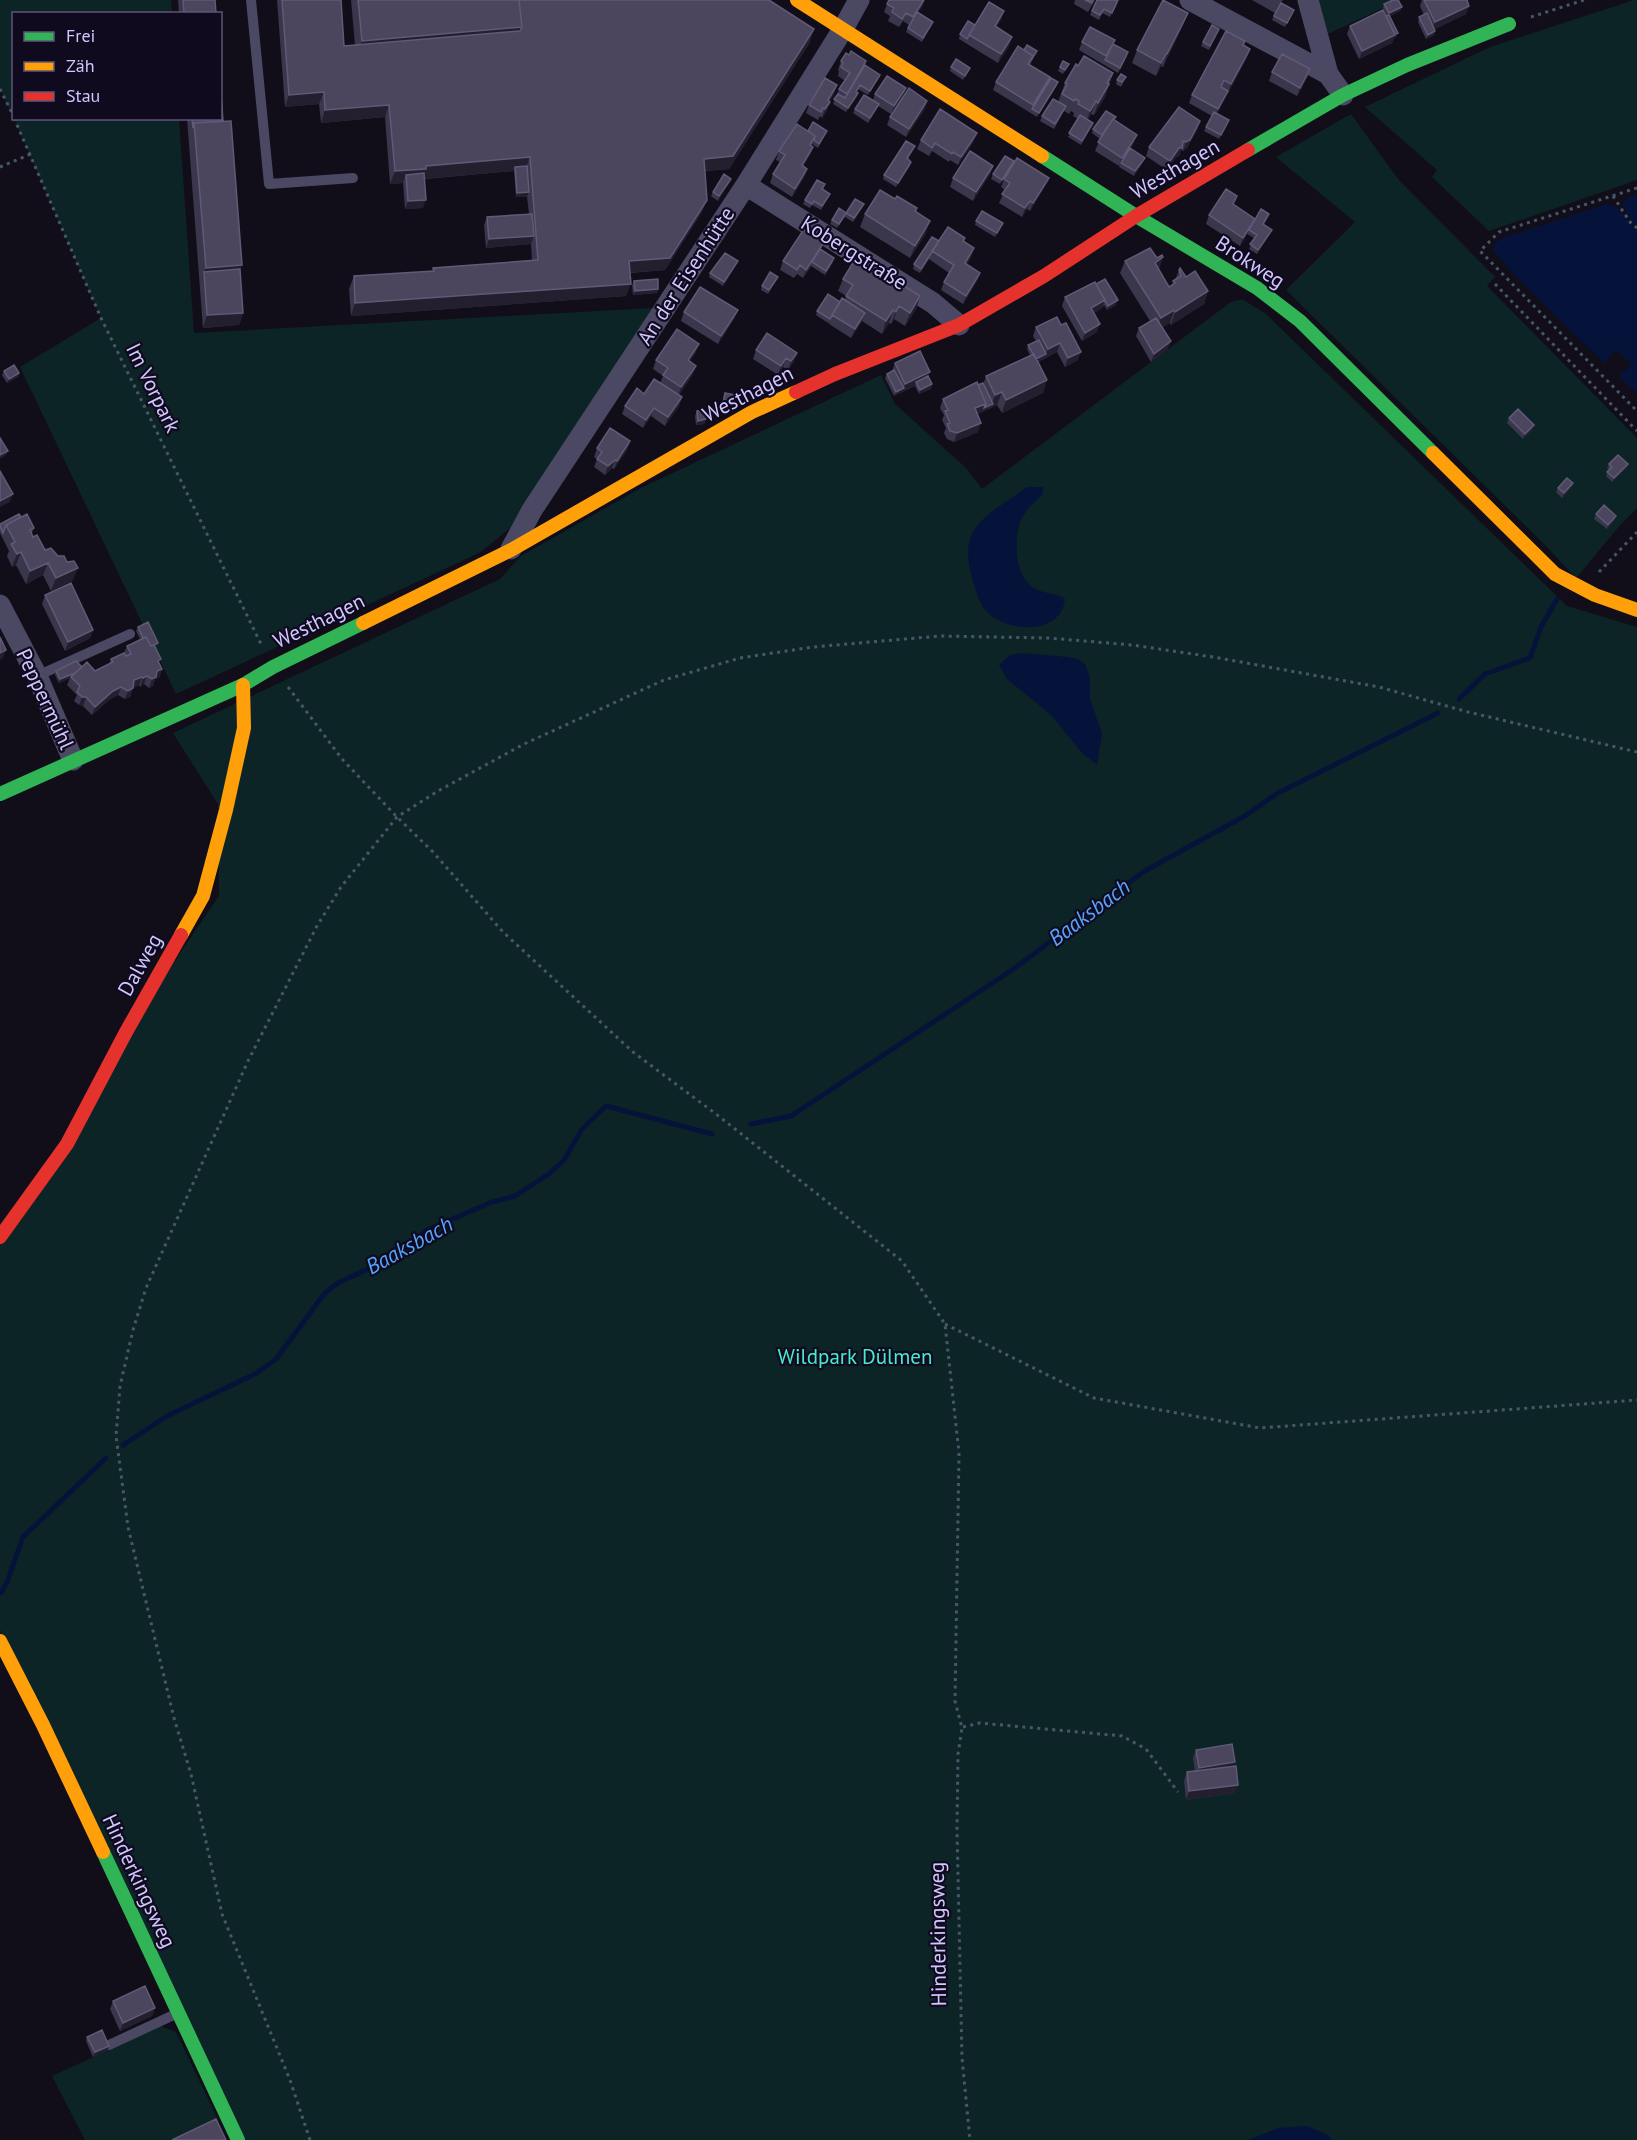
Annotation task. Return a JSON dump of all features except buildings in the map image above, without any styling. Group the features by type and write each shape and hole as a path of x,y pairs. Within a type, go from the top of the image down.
{"street":[{"name":"Brokweg","path":"797,0 1136,216 1257,288 1300,321 1555,574 1582,590 1637,610"},
{"name":"An der Eisenhütte","path":"511,550 532,510 746,185 859,0"},
{"path":"1190,0 1328,74"},
{"path":"1308,0 1328,74 1343,95"},
{"name":"Westhagen","path":"0,794 243,685 273,667 511,550 752,412 835,374 958,325 1044,276 1136,216 1343,95 1407,65 1509,24"},
{"name":"Kobergstraße","path":"746,185 933,303 958,325"},
{"name":"Peppermühl","path":"0,605 37,676 73,760"},
{"name":"Dalweg","path":"0,1237 67,1144 126,1032 203,896 226,810 244,728 243,685"},
{"name":"Hinderkingsweg","path":"0,1641 43,1725 238,2140"}],"lane":[{"path":"251,0 269,184 353,178"},
{"path":"37,676 130,634"},
{"path":"109,2045 178,2013"}],"path":[{"path":"1509,24 1584,0"},
{"name":"Im Vorpark","path":"0,89 12,114"},
{"name":"Im Vorpark","path":"15,120 101,318 273,667 342,759 433,852 503,932 633,1052 716,1114 902,1261 945,1324"},
{"path":"0,167 31,154"},
{"path":"1637,188 1499,232 1480,250 1637,411"},
{"path":"1613,196 1630,222 1637,228"},
{"path":"1495,284 1637,430"},
{"path":"1582,590 1637,532"},
{"path":"310,2140 290,2080 222,1914 190,1774 174,1718 128,1527 116,1436 120,1386 146,1288 248,1061 317,926 335,897 397,817 438,791 524,744 664,680 740,658 813,647 940,636 1048,638 1132,645 1213,657 1379,687 1468,712 1637,752"},
{"path":"945,1324 1094,1398 1260,1428 1637,1400"},
{"path":"945,1324 958,1453 955,1701 962,1728 980,1723 1122,1736 1146,1749 1178,1792"},
{"name":"Hinderkingsweg","path":"962,1728 958,1754 957,1830 962,2058 970,2140"}],"green space":[{"path":"0,0 171,0 172,12 12,12 12,115 0,89"},
{"path":"1317,0 1400,0 1328,34"},
{"path":"1637,0 1637,180 1489,231 1432,177 1437,170 1365,107 1490,47"},
{"path":"1351,114 1398,179 1495,277 1487,286 1637,438 1637,508 1576,578 1286,290 1355,222 1276,157"},
{"path":"14,120 179,120 194,333 654,308 513,526 479,553 176,694 20,367 101,318"},
{"name":"Wildpark Dülmen","path":"1242,299 1266,314 1567,606 1637,627 1637,2140 244,2140 0,1630 0,1242 182,950 219,896 218,804 173,733 500,579 521,556 641,488 881,375 895,404 966,468 982,489 1231,302"},
{"path":"161,2026 176,2032 219,2122 177,2140 85,2140 52,2076"}],"water":[{"path":"1637,193 1637,226 1632,222 1622,204"},
{"path":"1607,204 1620,211 1637,230 1637,393 1619,377 1631,364 1616,350 1604,363 1523,284 1493,251 1495,243 1502,238"},
{"path":"1027,487 1043,487 1042,495 1027,510 1020,523 1017,553 1021,572 1025,580 1035,589 1065,599 1062,611 1055,619 1034,627 1010,625 999,621 986,611 976,591 968,554 972,534 982,520"},
{"path":"1021,653 1068,657 1078,659 1085,664 1090,678 1090,699 1102,733 1097,765 1082,753 1051,715 1007,679 999,665 1010,655"},
{"path":"1307,2126 1328,2135 1333,2140 1248,2140 1278,2128"}],"waterway":[{"name":"Baaksbach","path":"1459,699 1485,674 1530,658 1541,627 1557,599"},
{"name":"Baaksbach","path":"751,1124 791,1116 1012,970 1143,872 1243,817 1278,793 1438,713"},
{"name":"Baaksbach","path":"123,1445 167,1416 255,1374 276,1359 325,1293 338,1283 402,1250 427,1230 492,1202 515,1196 550,1173 564,1160 582,1129 606,1106 712,1134"},
{"name":"Baaksbach","path":"1,1593 23,1537 106,1458"}],"traffic: fast":[{"path":"1248,150 1343,95 1407,65 1509,24"},
{"path":"1042,156 1136,216 1257,288 1300,321 1433,453"},
{"path":"0,794 243,685 273,667 363,623"},
{"path":"103,1852 238,2140"}],"traffic: slow":[{"path":"797,0 1042,156"},
{"path":"363,623 511,550 752,412 796,392"},
{"path":"1433,453 1555,574 1595,595 1637,610"},
{"path":"181,935 203,896 226,810 244,728 243,685"},
{"path":"0,1641 103,1852"}],"traffic: jam":[{"path":"796,392 835,374 959,325 1044,276 1136,216 1248,150"},
{"path":"0,1237 67,1144 126,1032 181,935"}]}
